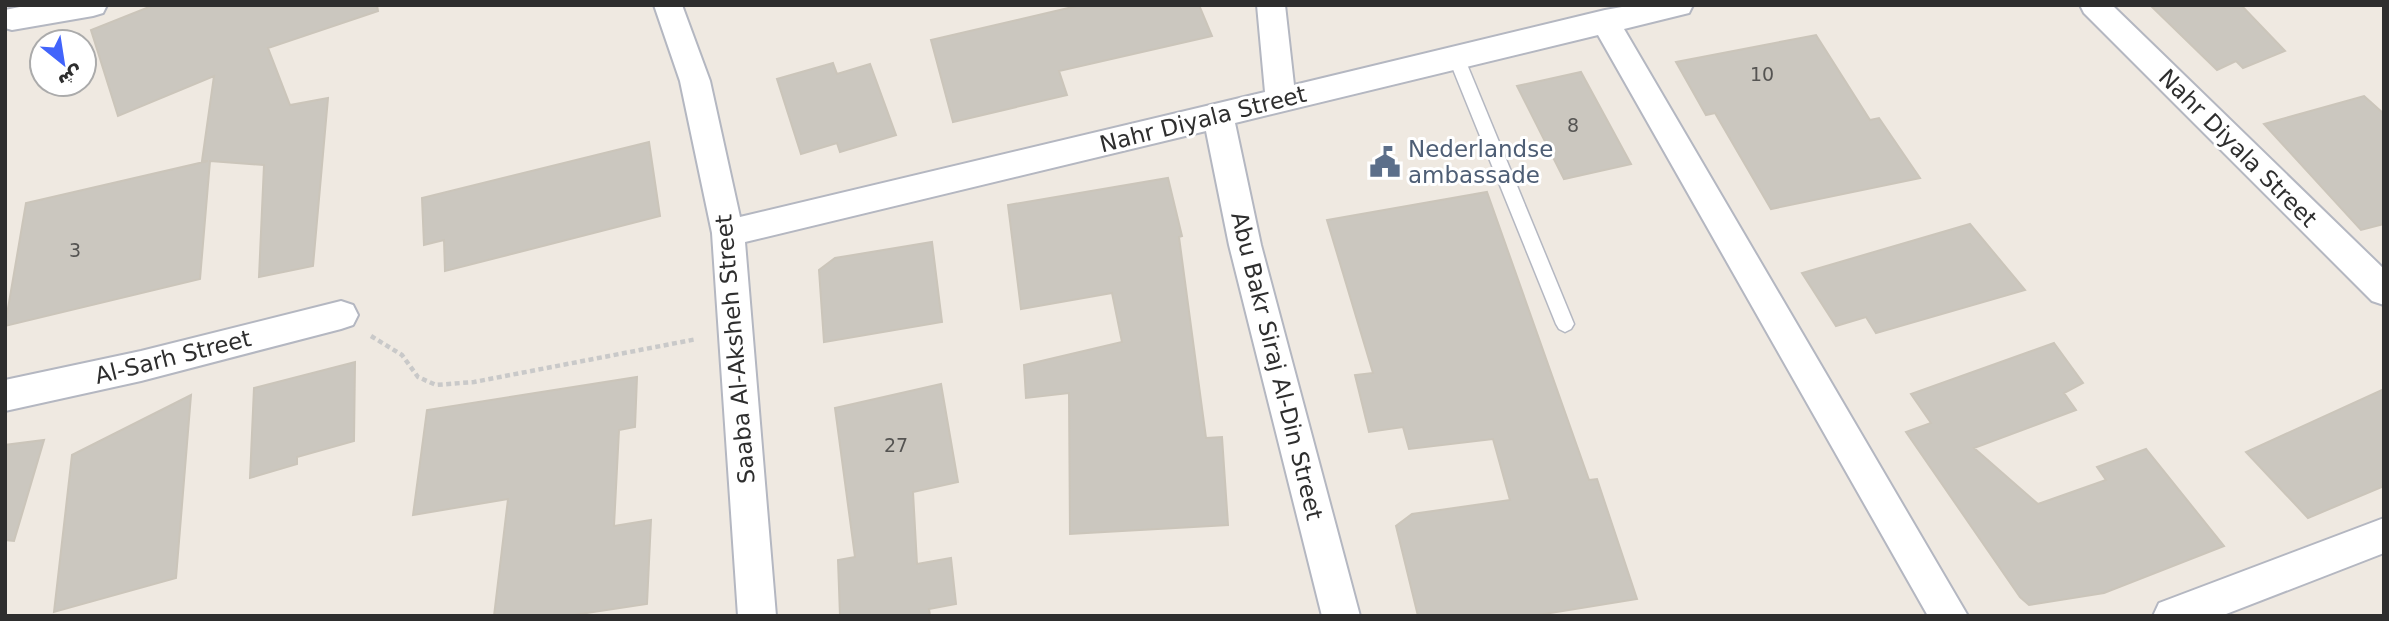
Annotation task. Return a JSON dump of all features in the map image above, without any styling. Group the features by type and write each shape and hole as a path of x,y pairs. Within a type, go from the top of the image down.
{"street":[{"path":"9,23 93,5"},
{"name":"Saaba Al-Aksheh Street","path":"668,5 695,81 728,233 757,616"},
{"path":"1271,5 1281,100"},
{"name":"Nahr Diyala Street","path":"728,233 1679,5"},
{"name":"Nahr Diyala Street","path":"2094,5 2384,291"},
{"path":"1605,21 1950,616"},
{"name":"Abu Bakr Siraj Al-Din Street","path":"1218,116 1245,245 1341,616"},
{"name":"Al-Sarh Street","path":"5,396 141,366 341,315"},
{"path":"2172,616 2384,535"}],"lane":[{"path":"1456,57 1565,324"}],"path":[{"path":"341,315 402,355 418,377 436,385 474,382 736,332"}],"building":[{"path":"154,5 377,5 378,11 268,48 290,105 328,98 313,266 259,277 264,165 210,161 200,279 5,326 26,203 208,161 202,161 214,76 118,116 98,52 96,28"},
{"path":"1081,5 1199,5 1212,36 1059,71 1067,95 953,122 931,40"},
{"path":"2150,5 2241,5 2285,51 2243,68 2236,61 2217,70"},
{"path":"1816,35 1870,120 1879,118 1920,178 1771,209 1715,113 1706,115 1676,62"},
{"path":"833,63 837,74 870,64 896,135 840,152 837,143 801,154 777,79"},
{"path":"1581,72 1631,164 1564,179 1517,86"},
{"path":"2364,96 2384,114 2384,224 2361,230 2264,124"},
{"path":"649,142 660,216 445,271 444,240 424,245 422,198"},
{"path":"1168,178 1182,236 1179,237 1206,438 1222,437 1228,525 1070,534 1069,393 1026,398 1024,365 1122,342 1112,293 1021,309 1008,205"},
{"path":"1487,192 1589,480 1597,479 1637,599 1532,616 1418,616 1396,526 1412,514 1510,500 1493,439 1409,449 1403,427 1369,432 1355,375 1373,373 1327,220"},
{"path":"1970,224 2025,290 1876,333 1866,317 1836,326 1802,273"},
{"path":"932,242 942,322 824,342 819,270 835,258"},
{"path":"2054,343 2083,383 2064,393 2076,410 1974,448 2038,504 2106,480 2097,467 2146,449 2224,546 2104,593 2029,605 2020,597 1906,432 1931,423 1911,394"},
{"path":"355,362 354,441 297,457 297,464 250,478 254,388"},
{"path":"637,377 635,427 619,430 614,526 651,520 647,604 567,616 494,616 508,499 413,515 427,410"},
{"path":"941,384 958,482 913,492 917,564 951,558 956,604 929,609 930,616 840,616 838,560 855,557 835,408"},
{"path":"2384,389 2384,486 2308,518 2246,452"},
{"path":"191,395 176,578 54,612 72,455"},
{"path":"44,440 14,541 5,540 5,445"}],"place":[{"name":"Nederlandse ambassade","path":"1385,162"}]}
